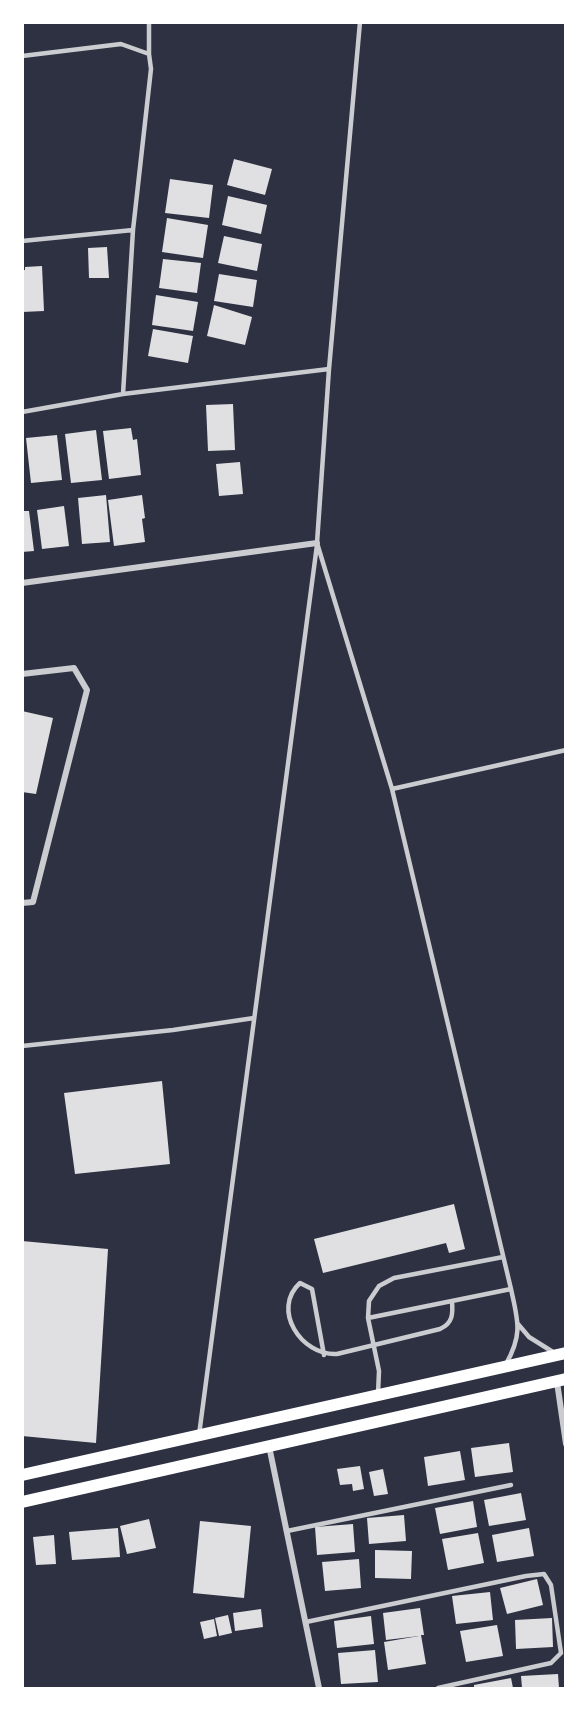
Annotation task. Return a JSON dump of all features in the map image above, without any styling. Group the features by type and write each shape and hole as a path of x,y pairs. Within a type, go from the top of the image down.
{"main road":[{"path":"22,1475 561,1354"},
{"path":"22,1502 561,1380"}],"street":[{"path":"22,583 317,543"},
{"path":"22,674 74,668 87,690 33,902 22,903"},
{"path":"561,1380 566,1444"},
{"path":"269,1446 320,1689"}],"lane":[{"path":"123,394 134,230 152,69 149,54 149,22"},
{"path":"199,1435 317,543 329,369 360,22"},
{"path":"22,56 121,44 149,54"},
{"path":"22,241 134,230"},
{"path":"22,412 123,394 329,369"},
{"path":"317,543 392,789 511,1289 518,1324 512,1353 504,1366"},
{"path":"392,789 566,750"},
{"path":"22,1046 173,1030 254,1018"},
{"path":"377,1395 379,1371 368,1318 369,1301 379,1286 394,1278 503,1257"},
{"path":"324,1355 312,1289 300,1283 291,1291 288,1308 291,1324 299,1337 311,1348 324,1355 337,1354 440,1329 452,1320 452,1301"},
{"path":"368,1318 511,1289"},
{"path":"518,1324 542,1347 561,1354"},
{"path":"287,1531 512,1485"},
{"path":"306,1622 544,1574 551,1585 561,1653 551,1664 438,1689"}],"building":[{"path":"234,159 272,169 265,195 227,185"},
{"path":"170,179 213,185 209,218 165,213"},
{"path":"228,196 267,205 261,234 222,225"},
{"path":"167,218 208,225 203,258 162,252"},
{"path":"224,236 262,244 257,271 218,263"},
{"path":"107,247 109,278 89,278 88,248"},
{"path":"163,259 201,263 197,293 159,288"},
{"path":"42,266 44,311 22,312 22,270 25,270 25,267"},
{"path":"219,274 257,280 253,307 214,301"},
{"path":"156,295 198,302 193,331 152,325"},
{"path":"214,305 252,317 245,345 207,336"},
{"path":"153,329 193,336 188,363 148,356"},
{"path":"233,404 235,450 208,451 206,405"},
{"path":"131,428 133,440 137,439 141,475 109,479 103,431"},
{"path":"96,430 102,480 71,483 65,434"},
{"path":"57,435 62,480 31,483 26,438"},
{"path":"240,462 243,494 219,496 216,464"},
{"path":"106,495 110,542 82,544 78,498"},
{"path":"142,495 145,542 114,546 108,500"},
{"path":"64,506 69,546 42,549 37,510"},
{"path":"22,511 29,511 34,551 22,552"},
{"path":"22,711 53,718 36,794 22,792"},
{"path":"162,1081 170,1164 75,1174 64,1093"},
{"path":"454,1204 465,1249 449,1253 446,1243 323,1273 314,1239"},
{"path":"22,1241 108,1249 96,1443 22,1436"},
{"path":"509,1443 513,1472 475,1477 471,1448"},
{"path":"460,1451 465,1480 428,1486 424,1457"},
{"path":"360,1466 364,1489 353,1491 352,1484 340,1485 337,1469"},
{"path":"383,1469 388,1494 374,1496 369,1472"},
{"path":"521,1493 526,1520 489,1526 484,1500"},
{"path":"473,1501 477,1527 440,1534 435,1508"},
{"path":"404,1515 406,1541 369,1544 367,1518"},
{"path":"149,1519 156,1548 127,1554 120,1526"},
{"path":"200,1521 251,1526 244,1598 193,1593"},
{"path":"353,1524 355,1552 317,1555 315,1527"},
{"path":"118,1528 120,1557 72,1560 69,1532"},
{"path":"529,1528 534,1556 497,1562 492,1535"},
{"path":"478,1533 484,1563 448,1570 442,1539"},
{"path":"54,1535 56,1564 36,1565 33,1537"},
{"path":"375,1550 412,1551 411,1579 375,1578"},
{"path":"359,1559 361,1588 325,1591 322,1562"},
{"path":"537,1579 543,1605 507,1614 500,1588"},
{"path":"490,1592 493,1620 456,1624 452,1596"},
{"path":"420,1608 424,1635 421,1635 426,1664 388,1670 384,1642 419,1636 386,1640 383,1613"},
{"path":"261,1609 263,1627 235,1631 233,1613"},
{"path":"228,1615 232,1633 219,1636 215,1618"},
{"path":"371,1616 374,1644 337,1648 334,1621"},
{"path":"552,1618 553,1647 516,1649 515,1620"},
{"path":"214,1619 217,1636 204,1639 200,1622"},
{"path":"497,1625 503,1656 466,1662 460,1631"},
{"path":"375,1650 378,1682 341,1684 338,1653"},
{"path":"558,1674 559,1688 522,1688 521,1676"},
{"path":"511,1678 513,1688 474,1688 474,1685"}]}
